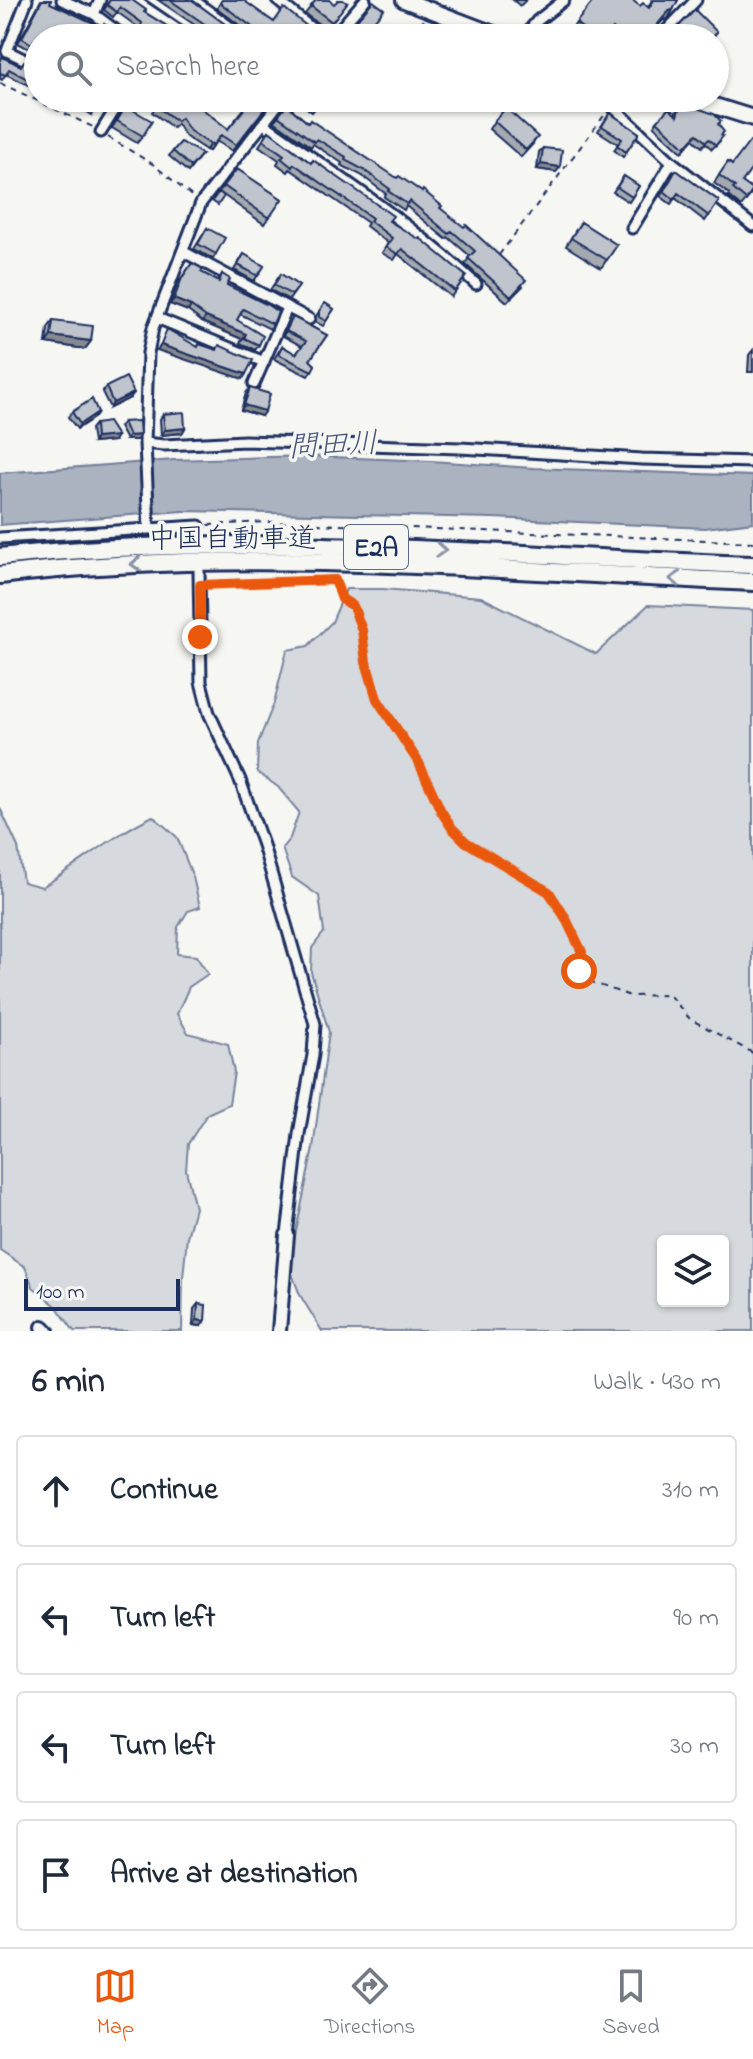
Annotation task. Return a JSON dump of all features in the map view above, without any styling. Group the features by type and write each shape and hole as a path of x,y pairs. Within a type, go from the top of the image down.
{"highway":[{"name":"中国自動車道","path":"0,557 103,548 255,544 753,565"},
{"name":"中国自動車道","path":"0,575 104,565 255,561 753,582"}],"main road":[{"path":"404,0 467,24"},
{"path":"729,110 753,118"}],"street":[{"path":"24,59 7,51 27,0"},
{"path":"62,0 94,14 107,24"},
{"path":"94,14 100,0"},
{"path":"134,0 169,24"},
{"path":"193,0 226,24"},
{"path":"277,0 306,24"},
{"path":"344,24 365,0"},
{"path":"535,24 564,0"},
{"path":"673,24 696,0"},
{"path":"101,132 113,112"},
{"path":"148,524 145,443 148,353 157,318 201,203 273,112"},
{"path":"624,112 672,162 753,226"},
{"path":"264,124 376,200 436,247 476,284"},
{"path":"632,228 672,162"},
{"path":"184,252 309,319"},
{"path":"254,384 287,308"},
{"path":"157,318 264,362"},
{"path":"145,443 245,441 753,462"},
{"path":"0,538 148,524 199,526"},
{"path":"199,571 203,693 240,780 263,845 315,1024 287,1235 279,1331"}],"path":[{"path":"495,259 607,112"},
{"path":"199,526 266,522 753,542"},
{"path":"200,585 335,580 342,599 353,606 362,630 366,662 377,699 414,754 452,828 466,842 549,892 582,952 579,971 594,983 630,996 669,995 690,1019 753,1053"}],"shaded area":[{"path":"306,456 753,476 753,522 705,528 493,518 183,511 0,525 0,473 174,460"},
{"path":"346,589 481,597 596,654 648,605 753,610 753,1331 322,1331 300,1295 289,1266 313,1148 329,1032 311,972 312,948 324,932 319,896 292,877 282,848 290,838 299,812 278,787 257,772 258,743 274,703 287,650 308,646 332,622"},
{"path":"0,808 18,847 23,882 42,887 153,816 177,837 193,877 200,907 188,911 178,927 177,954 196,956 208,974 189,987 177,1014 188,1033 228,1044 234,1072 229,1104 207,1114 188,1144 186,1170 195,1208 187,1237 182,1331 74,1331 56,1306 33,1287 25,1267 0,1250"}],"building":[{"path":"42,0 51,0 50,3 96,24 29,24"},
{"path":"110,0 132,0 163,24 142,24 120,7 117,12 107,5"},
{"path":"170,0 192,0 225,24 205,24"},
{"path":"222,0 243,0 274,22 284,8 304,24 248,24 220,3"},
{"path":"316,0 329,0 334,4 343,0 347,3 332,22 311,6"},
{"path":"594,0 632,0 649,8 654,0 678,0 673,10 658,24 576,23"},
{"path":"373,1 384,9 374,21 379,24 353,24"},
{"path":"695,10 709,24 681,24"},
{"path":"2,57 21,66 24,61 24,77 9,69 6,75 0,73"},
{"path":"122,112 136,112 152,121 143,136 117,121"},
{"path":"164,112 206,112 228,129 242,112 262,112 236,145 221,135 213,145 210,144 190,131 181,118 177,121"},
{"path":"281,112 295,112 397,178 399,176 423,190 526,280 511,297 468,258 475,251 452,231 449,234 410,201 407,204 364,170 345,160 346,157 317,139 315,142 278,116"},
{"path":"502,112 510,112 538,137 526,150 494,121"},
{"path":"665,112 673,112 677,116 678,112 714,114 721,121 718,124 724,132 723,136 716,145 709,139 706,142 697,134 685,147 657,121"},
{"path":"610,113 639,133 626,152 617,145 622,139 602,126"},
{"path":"269,131 311,163 313,160 393,216 389,221 420,238 466,276 455,291 402,249 398,254 386,247 392,238 370,221 372,218 281,158 284,155 263,140"},
{"path":"753,140 753,167 742,182 753,190 746,200 719,175 728,162 732,165"},
{"path":"181,142 202,154 191,167 173,151"},
{"path":"543,148 562,150 560,167 541,164"},
{"path":"237,169 282,199 269,218 224,186"},
{"path":"676,170 719,201 709,216 678,193 674,199 664,191"},
{"path":"624,176 639,186 632,197 617,187"},
{"path":"219,192 224,196 218,205 212,201"},
{"path":"581,222 617,245 607,260 571,238"},
{"path":"207,228 225,238 216,254 198,244"},
{"path":"244,254 264,266 258,276 238,265"},
{"path":"192,263 219,282 222,274 230,279 227,285 278,312 273,324 243,309 237,320 263,336 259,345 244,338 246,334 174,299"},
{"path":"281,274 299,286 292,295 274,285"},
{"path":"325,303 334,309 326,321 319,317"},
{"path":"293,317 327,335 310,360 315,365 312,371 278,354 282,346 296,354 306,341 286,331"},
{"path":"53,321 93,326 91,341 51,336"},
{"path":"167,329 198,347 199,344 217,350 219,345 253,360 246,374 161,345"},
{"path":"126,377 134,393 113,403 106,387"},
{"path":"250,388 270,394 265,411 244,405"},
{"path":"92,399 98,412 80,424 72,412"},
{"path":"184,412 185,428 165,430 163,414"},
{"path":"139,421 140,435 129,436 123,422"},
{"path":"108,422 117,436 96,438 95,424"},
{"path":"198,1304 206,1305 205,1321 197,1320"}],"route":[{"path":"200,637 200,585 335,580 342,599 353,606 362,630 366,662 377,699 419,763 441,811 466,842 549,892 582,952 579,971"}],"water label":[{"name":"問田川","path":"333,444"}]}
